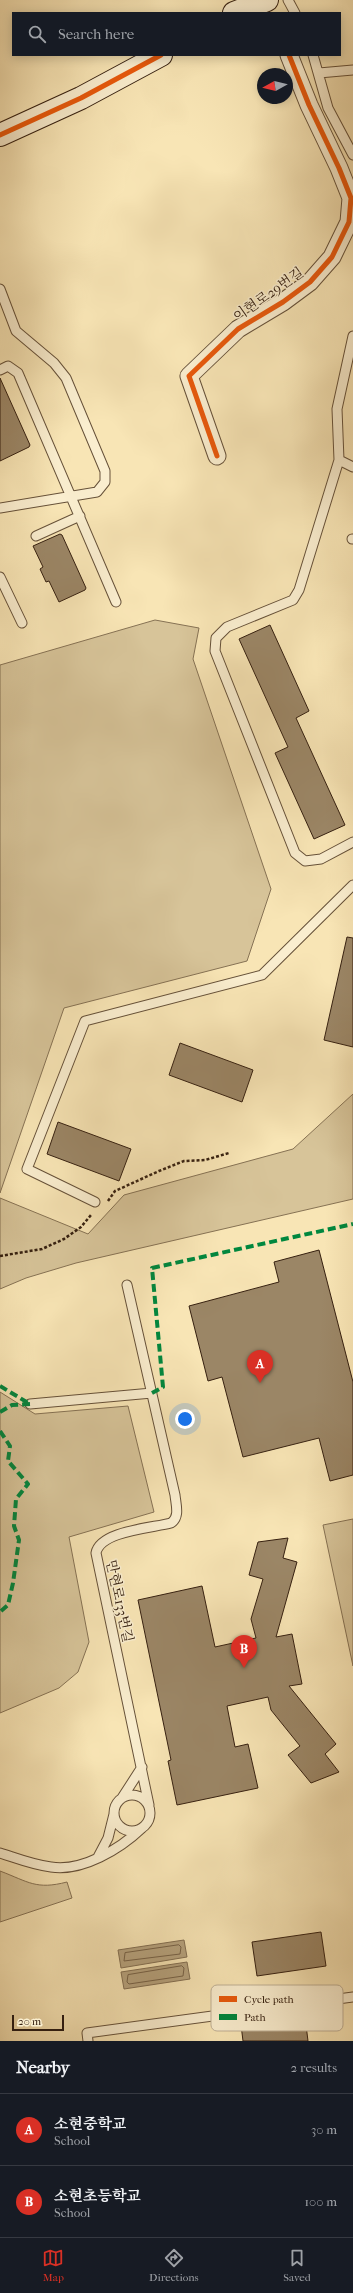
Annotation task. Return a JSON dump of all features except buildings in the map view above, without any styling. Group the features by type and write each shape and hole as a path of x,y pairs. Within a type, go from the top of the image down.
{"street":[{"path":"238,12 264,6"},
{"path":"0,135 81,98 159,56"},
{"name":"이현로29번길","path":"217,456 189,376 238,329 283,302 310,282 332,257 349,222 351,198 340,168 309,105 289,56"}],"lane":[{"path":"288,0 294,12"},
{"path":"313,56 328,108 353,155"},
{"path":"319,73 353,70"},
{"path":"0,289 16,331 54,363 66,378 105,471 105,482 97,492 0,508"},
{"path":"353,336 337,409 339,460 299,590 293,600 226,627 216,638 215,651 295,853 305,861 321,859 353,842"},
{"path":"0,370 8,366 18,373 73,497 116,602"},
{"path":"339,460 353,467"},
{"path":"36,536 80,516"},
{"path":"0,577 22,623"},
{"path":"95,1202 27,1169 85,1021 262,975 353,885"},
{"name":"만현로133번길","path":"0,1853 35,1864 61,1868 73,1866 98,1857 127,1843 150,1818 142,1767 96,1553 100,1544 112,1536 171,1523 175,1520 177,1515 175,1495 127,1285"},
{"path":"30,1404 152,1393"},
{"path":"122,1798 142,1767"},
{"path":"98,1857 108,1838 117,1802 127,1795 140,1796 149,1805"},
{"path":"114,1814 119,1826 124,1829 136,1831 142,1828"},
{"path":"343,1998 353,1997"},
{"path":"88,2041 86,2033 211,2016"}],"path":[{"path":"107,1202 115,1191 159,1170 184,1161 205,1160 229,1153"},
{"path":"0,1256 42,1249 64,1239 81,1227 89,1216 94,1213"}],"shaded area":[{"path":"155,620 199,628 193,659 271,889 247,961 64,1008 0,1193 0,665"},
{"path":"353,1094 353,1199 76,1263 26,1278 0,1289 0,1198 88,1234 124,1195 293,1149"},
{"path":"0,1392 35,1414 128,1406 154,1512 69,1537 89,1642 78,1672 59,1688 0,1713"},
{"path":"353,1519 353,1666 323,1525"},
{"path":"0,1871 33,1884 48,1885 67,1882 72,1898 0,1922"}],"water":[{"path":"184,1940 187,1957 121,1968 118,1950"},
{"path":"187,1962 190,1979 124,1989 121,1972"}],"marked path":[{"path":"152,1393 163,1387 152,1268 353,1224"},
{"path":"0,1386 30,1404"},
{"path":"0,1412 12,1405 30,1404"},
{"path":"0,1431 10,1446 8,1461 28,1484 16,1499 14,1526 19,1540 13,1583 8,1605 0,1612"}],"cycle path":[{"path":"0,135 81,98 159,56"},
{"path":"217,456 189,376 238,329 283,302 310,282 332,257 349,222 351,198 339,168 309,105 289,56"}],"place":[{"name":"소현중학교","path":"260,1383"},
{"name":"소현초등학교","path":"244,1668"}]}
